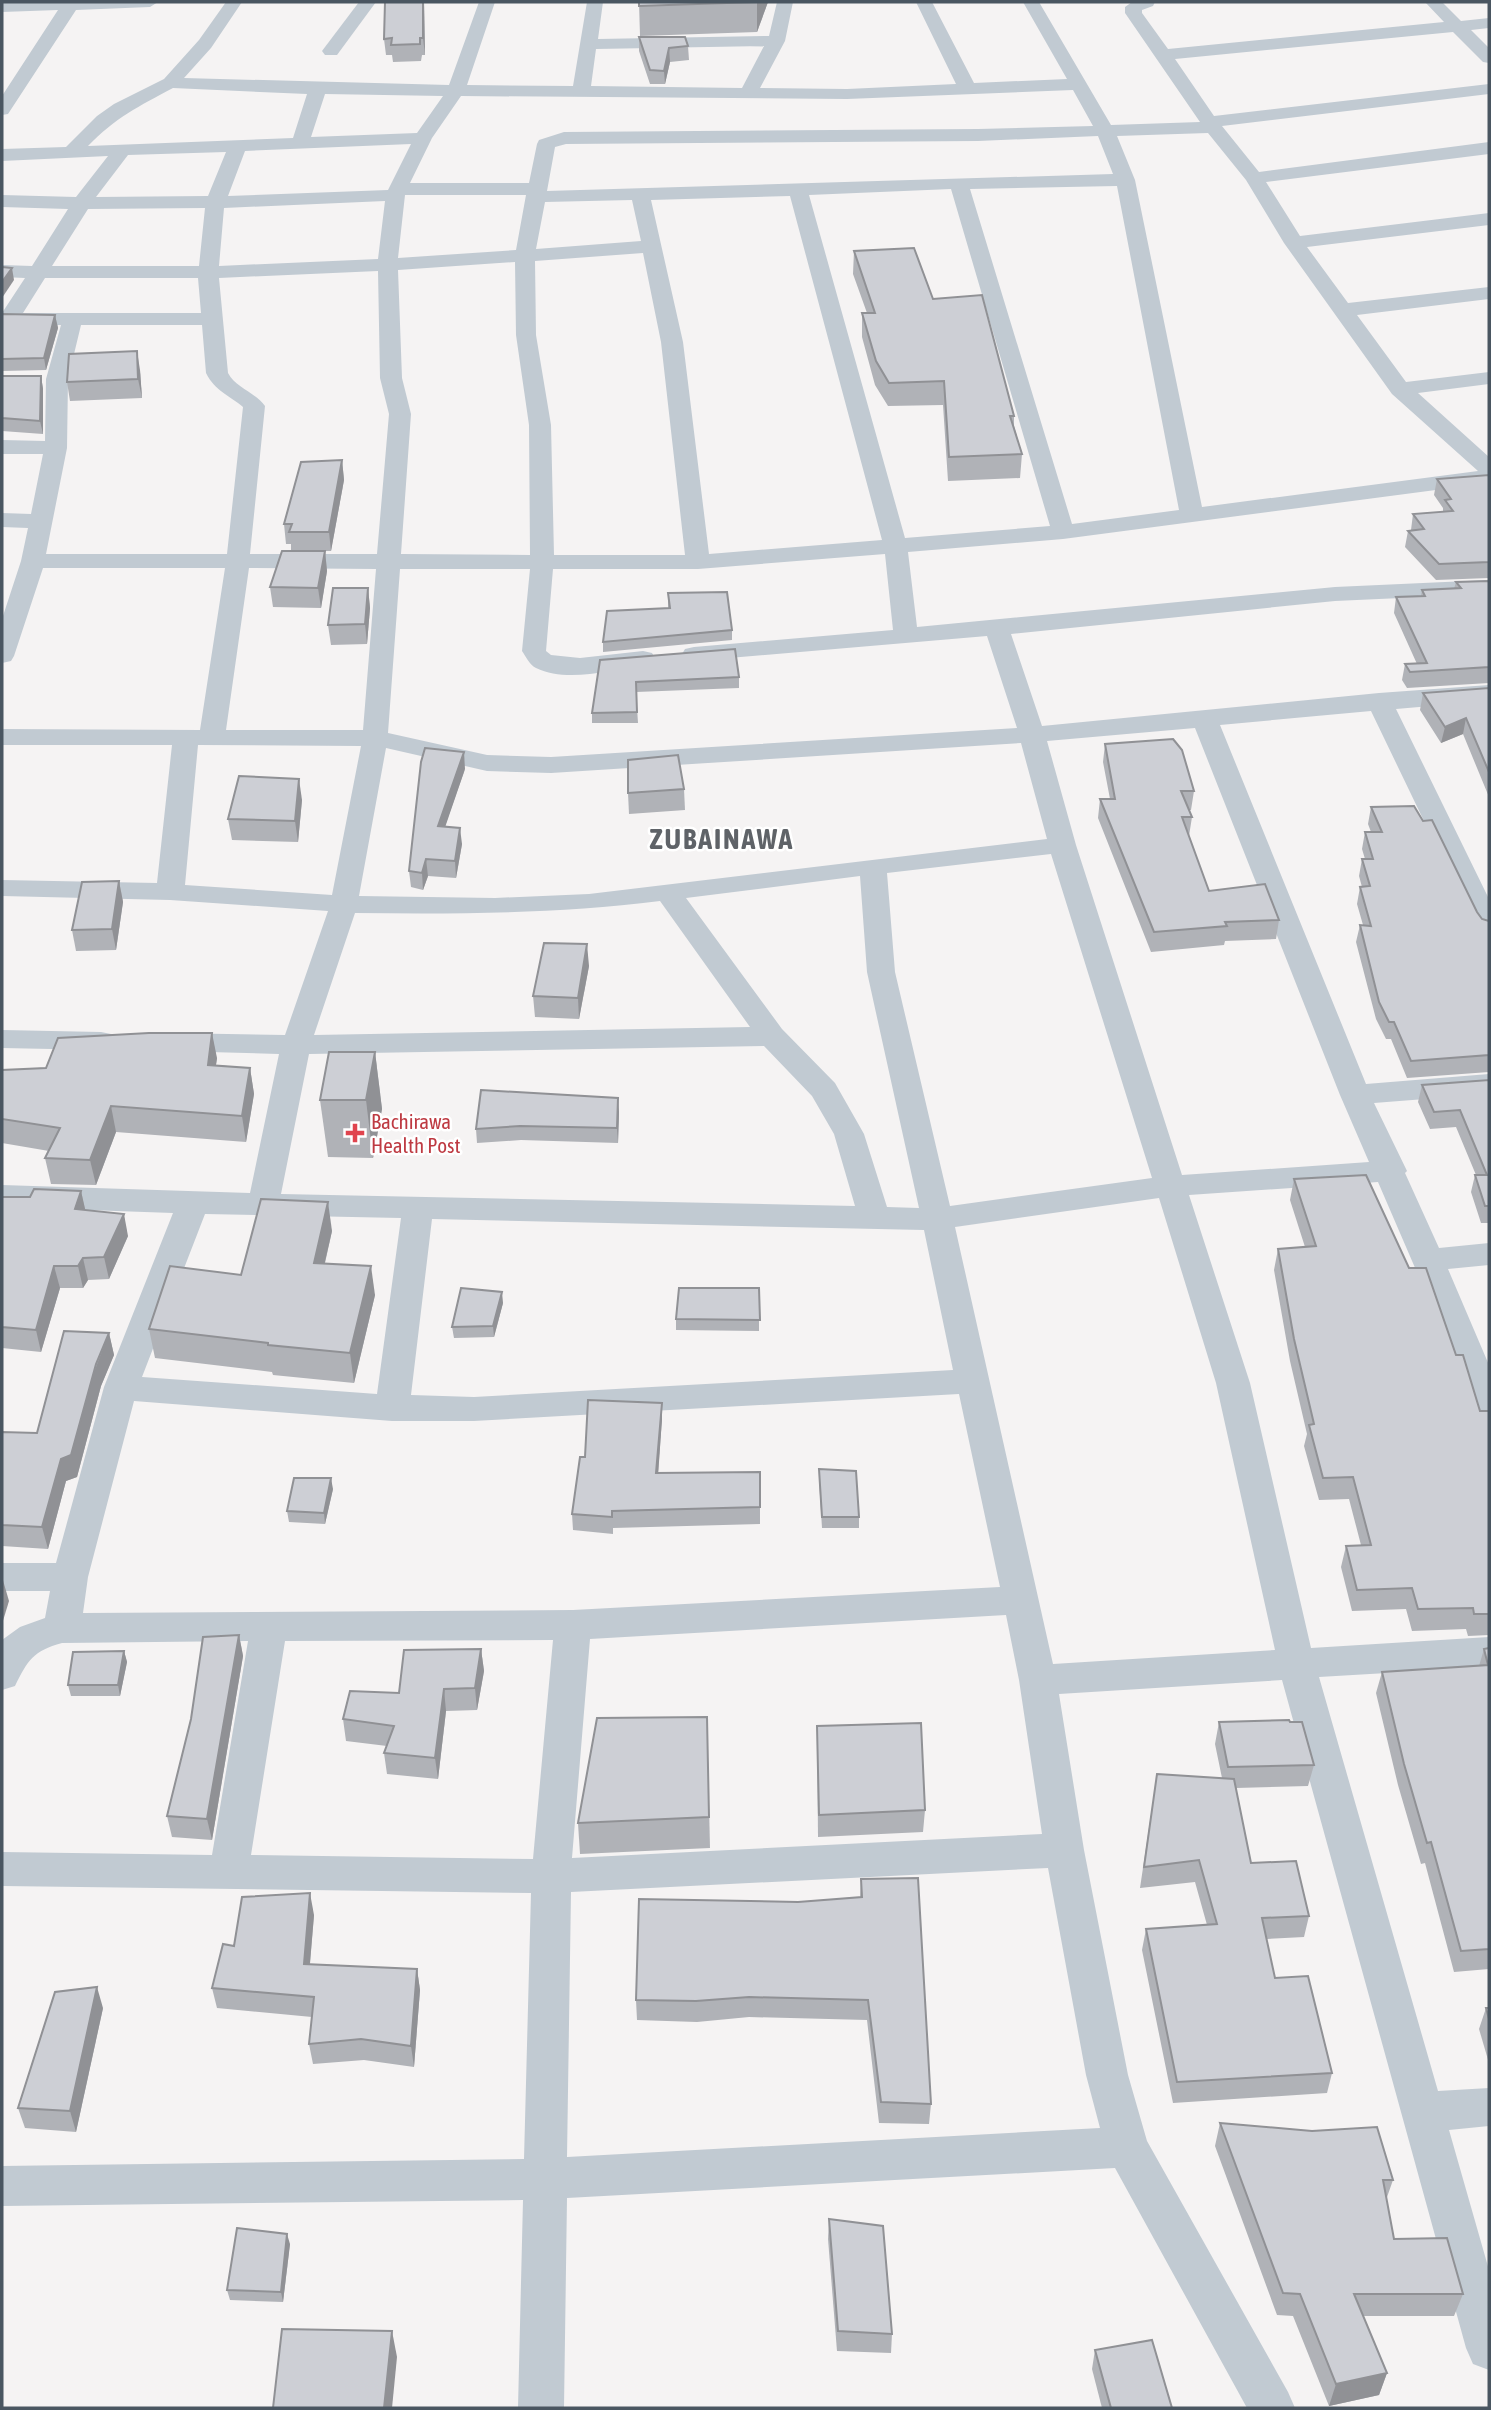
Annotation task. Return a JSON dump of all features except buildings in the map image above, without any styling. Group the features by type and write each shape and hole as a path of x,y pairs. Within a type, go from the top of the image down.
{"street":[{"path":"2,7 150,2"},
{"path":"71,152 103,120 120,108 170,83 205,44 234,2"},
{"path":"343,2 368,2"},
{"path":"331,51 368,2"},
{"path":"263,1205 296,1045 344,904 375,738 400,414 391,379 388,262 396,192 422,138 457,90 486,2"},
{"path":"581,93 596,2"},
{"path":"748,93 776,41 786,2"},
{"path":"924,2 968,90"},
{"path":"1031,2 1107,132 1125,180 1192,515"},
{"path":"1147,2 1133,7 1134,13 1211,125 1254,178 1294,243 1345,310 1399,389 1489,469"},
{"path":"1433,2 1489,58"},
{"path":"2,110 70,5"},
{"path":"1165,55 1489,23"},
{"path":"590,44 776,41"},
{"path":"170,83 318,89 847,94 1080,84"},
{"path":"300,144 318,89"},
{"path":"1489,89 1211,125 1107,132 978,135 863,142 555,139 546,144 525,256 526,335 540,425 542,563 534,651 548,664 575,664 997,628 1335,594 1489,587"},
{"path":"847,94 863,142"},
{"path":"978,135 994,182"},
{"path":"3,156 422,138"},
{"path":"170,892 199,738 238,561 254,406 249,398 232,392 220,382 208,272 215,204 237,146"},
{"path":"1254,178 1489,148"},
{"path":"5,319 39,272 81,204 122,150"},
{"path":"2,201 215,204 396,192 798,190 876,181 959,183 1125,180"},
{"path":"959,183 1025,412 1063,532"},
{"path":"798,190 897,547 906,635"},
{"path":"640,192 672,342 698,562"},
{"path":"1294,243 1489,219"},
{"path":"2,271 208,272 525,256 650,246"},
{"path":"1345,310 1489,293"},
{"path":"5,319 212,319"},
{"path":"2,656 10,612 33,561 55,448 57,379 72,320"},
{"path":"1399,389 1489,378"},
{"path":"29,380 57,379"},
{"path":"2,447 55,448"},
{"path":"33,561 698,562 1063,532 1489,476"},
{"path":"2,520 41,521"},
{"path":"997,628 1032,735 1062,845 1233,1383 1296,1663 1489,2348"},
{"path":"2,737 375,738 487,762 551,765 1032,735 1379,701 1489,693"},
{"path":"1379,701 1489,927"},
{"path":"1204,718 1355,1095 1429,1260 1475,1334 1489,1409"},
{"path":"2,888 170,892 344,904 495,905 589,902 1062,845"},
{"path":"873,866 881,972 1038,1680 1064,1850 1108,2075 1127,2147 1272,2408"},
{"path":"667,892 772,1036 824,1090 849,1134 874,1219"},
{"path":"2,1039 296,1045 772,1036"},
{"path":"1355,1095 1489,1084"},
{"path":"2,1196 263,1205 936,1219 1169,1186 1391,1171"},
{"path":"62,1628 70,1577 121,1387 193,1203"},
{"path":"392,1409 418,1208"},
{"path":"1429,1260 1489,1254"},
{"path":"121,1387 392,1409 474,1409 972,1381"},
{"path":"2,1577 70,1577"},
{"path":"2,1675 15,1649 33,1636 62,1628 573,1625 1020,1600"},
{"path":"541,2408 551,1876 573,1625"},
{"path":"229,1871 269,1628"},
{"path":"1038,1680 1489,1652"},
{"path":"2,1869 551,1876 1064,1850"},
{"path":"1424,2112 1489,2107"},
{"path":"2,2186 545,2179 1127,2147"}],"place":[{"name":"Bachirawa Health Post","path":"355,1133"}],"district":[{"name":"ZUBAINAWA","path":"722,839"}]}
